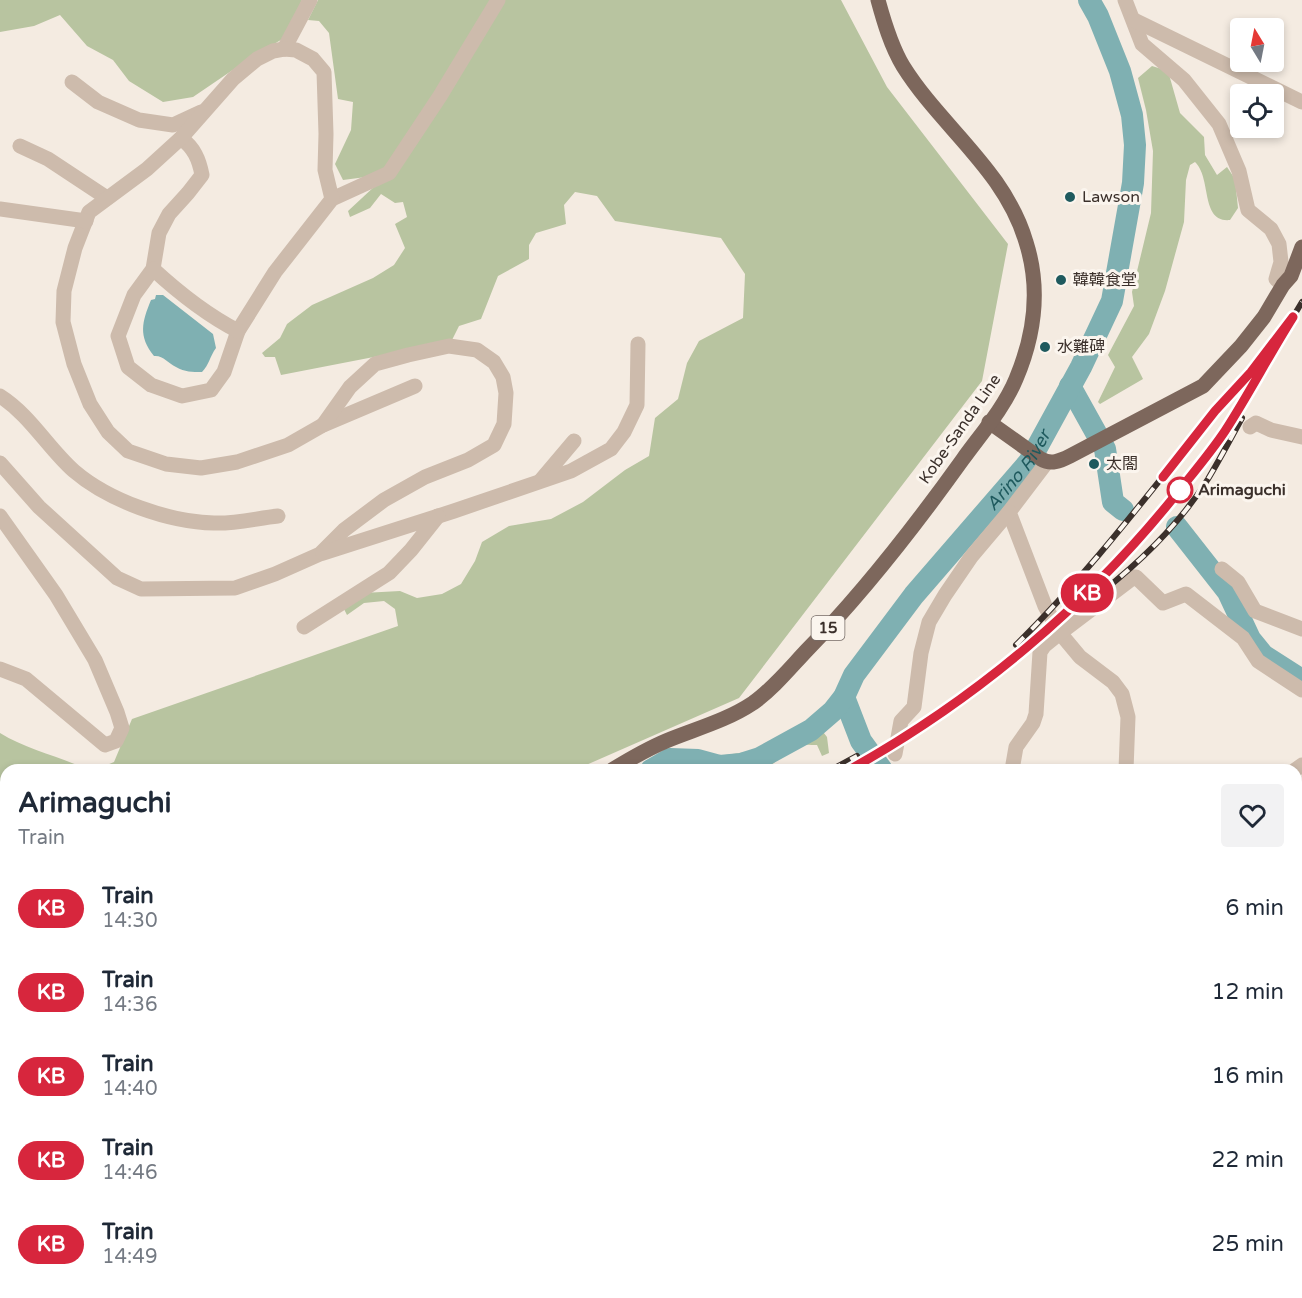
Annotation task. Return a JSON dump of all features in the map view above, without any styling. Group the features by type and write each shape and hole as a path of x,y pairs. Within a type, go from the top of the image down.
{"main road":[{"name":"Kobe-Sanda Line","path":"623,764 666,741 732,716 756,701 822,635 880,570 1006,399 1027,350 1032,326 1035,278 1026,240 1016,215 994,178 921,92 901,63 886,29 882,2"},
{"path":"989,422 1044,461 1062,460 1203,386 1241,346 1264,317 1291,276 1302,247"}],"street":[{"path":"284,49 310,0"},
{"path":"181,138 190,144 199,161 202,176 168,214 159,233 153,269 134,294 118,336 129,367 151,385 182,396 211,390 224,372 238,331 275,272 332,200 389,173 440,96 498,0"},
{"path":"1125,0 1142,44 1184,80 1219,124 1239,171 1248,210 1271,229 1279,244 1281,262 1276,279 1283,285"},
{"path":"1134,20 1302,102"},
{"path":"332,200 325,170 324,72 313,59 296,50 273,51 257,59 233,79 181,138 147,169 89,212 75,248 64,291 63,322 74,364 90,404 108,432 128,451 166,464 201,468 237,462 288,445 322,425 415,386"},
{"path":"72,82 98,102 139,120 173,125 207,110"},
{"path":"20,146 48,159 107,198"},
{"path":"0,209 86,221"},
{"path":"153,269 178,292 238,331"},
{"path":"0,463 39,507 117,578 141,589 235,588 275,574 320,554 571,471 611,449 624,432 637,405 638,344"},
{"path":"320,554 344,530 384,500 426,477 468,460 495,445 504,424 506,393 503,377 494,362 477,350 449,346 408,355 375,364 350,387 322,425"},
{"path":"0,396 45,438 74,470 97,487 163,517 215,524 278,516"},
{"path":"1250,427 1256,423 1271,430 1302,437"},
{"path":"540,481 574,441"},
{"path":"895,754 901,721 914,707 921,653 929,622 971,557 1010,512 1044,461"},
{"path":"1010,512 1044,606 1060,633 1080,657 1113,682 1122,694 1128,717 1126,764"},
{"path":"0,516 56,595 95,660 122,728 116,741 105,745 26,679 0,669"},
{"path":"304,627 389,573 438,516"},
{"path":"1222,569 1238,582 1255,610 1302,629"},
{"path":"1013,764 1016,747 1033,723 1036,714 1040,652 1060,633 1136,577 1163,603 1186,594 1243,638 1258,661 1302,690"}],"green space":[{"path":"0,0 302,0 284,38 193,97 163,102 129,81 113,60 87,46 60,15 34,26 0,32"},
{"path":"318,0 841,0 887,87 1008,244 982,381 739,698 588,764 109,764 114,762 132,719 398,626 395,609 384,601 364,603 347,615 344,609 363,593 400,591 417,598 442,594 461,584 475,561 482,542 509,526 551,519 583,502 625,470 649,456 655,418 678,399 687,363 699,341 743,318 745,274 721,238 615,221 597,196 575,192 564,205 566,224 536,233 529,245 529,259 498,276 481,319 459,326 451,342 281,375 275,357 265,357 262,353 280,338 287,324 312,305 373,278 394,265 405,248 395,224 407,217 403,202 395,203 381,194 370,208 350,217 348,211 376,185 366,177 343,180 335,164 351,130 353,102 338,99 329,33 319,21 308,20"},
{"path":"1152,66 1168,71 1180,113 1204,137 1205,155 1217,175 1227,167 1235,179 1238,208 1230,220 1221,219 1214,214 1200,169 1195,162 1190,165 1186,180 1184,222 1165,291 1149,334 1132,357 1143,379 1100,404 1098,402 1115,367 1108,355 1134,306 1132,292 1151,213 1153,151 1138,78"},
{"path":"813,719 827,737 829,753 822,756 817,745 804,745 792,748 772,764 652,764 654,760 679,750 695,750 718,756 754,751"},
{"path":"0,733 20,744 73,764 0,764"}],"water":[{"path":"156,295 163,295 213,334 216,348 202,372 179,369 163,358 154,356 149,349 143,329 145,315 151,300 155,299"}],"waterway":[{"name":"Arino River","path":"741,764 760,758 811,730 833,711 844,697 854,675 914,595 1029,462 1081,367 1112,301 1133,183 1135,145 1132,115 1120,71 1098,16 1089,0"},
{"path":"1070,386 1105,449 1113,502 1123,510"},
{"path":"1177,527 1228,592 1250,639 1263,655 1302,680"},
{"path":"844,697 861,741 878,764"},
{"name":"Arino River","path":"661,764 670,759 698,760 713,764"}],"railway":[{"path":"860,764 897,743 964,696 1068,611 1123,558 1224,432 1302,302"},
{"path":"1016,645 1092,563 1256,365"},
{"path":"1086,604 1137,562 1168,531 1208,479 1242,418"},
{"path":"842,764 857,756"}],"train":[{"name":"KB","path":"860,764 897,743 938,715 1013,658 1068,611 1123,558 1224,432 1293,317 1251,372 1215,411 1163,477"}],"place":[{"name":"Lawson","path":"1070,197"},
{"name":"韓韓食堂","path":"1061,280"},
{"name":"水難碑","path":"1045,347"},
{"name":"太閤","path":"1094,464"},
{"name":"Arimaguchi","path":"1180,490"}]}
